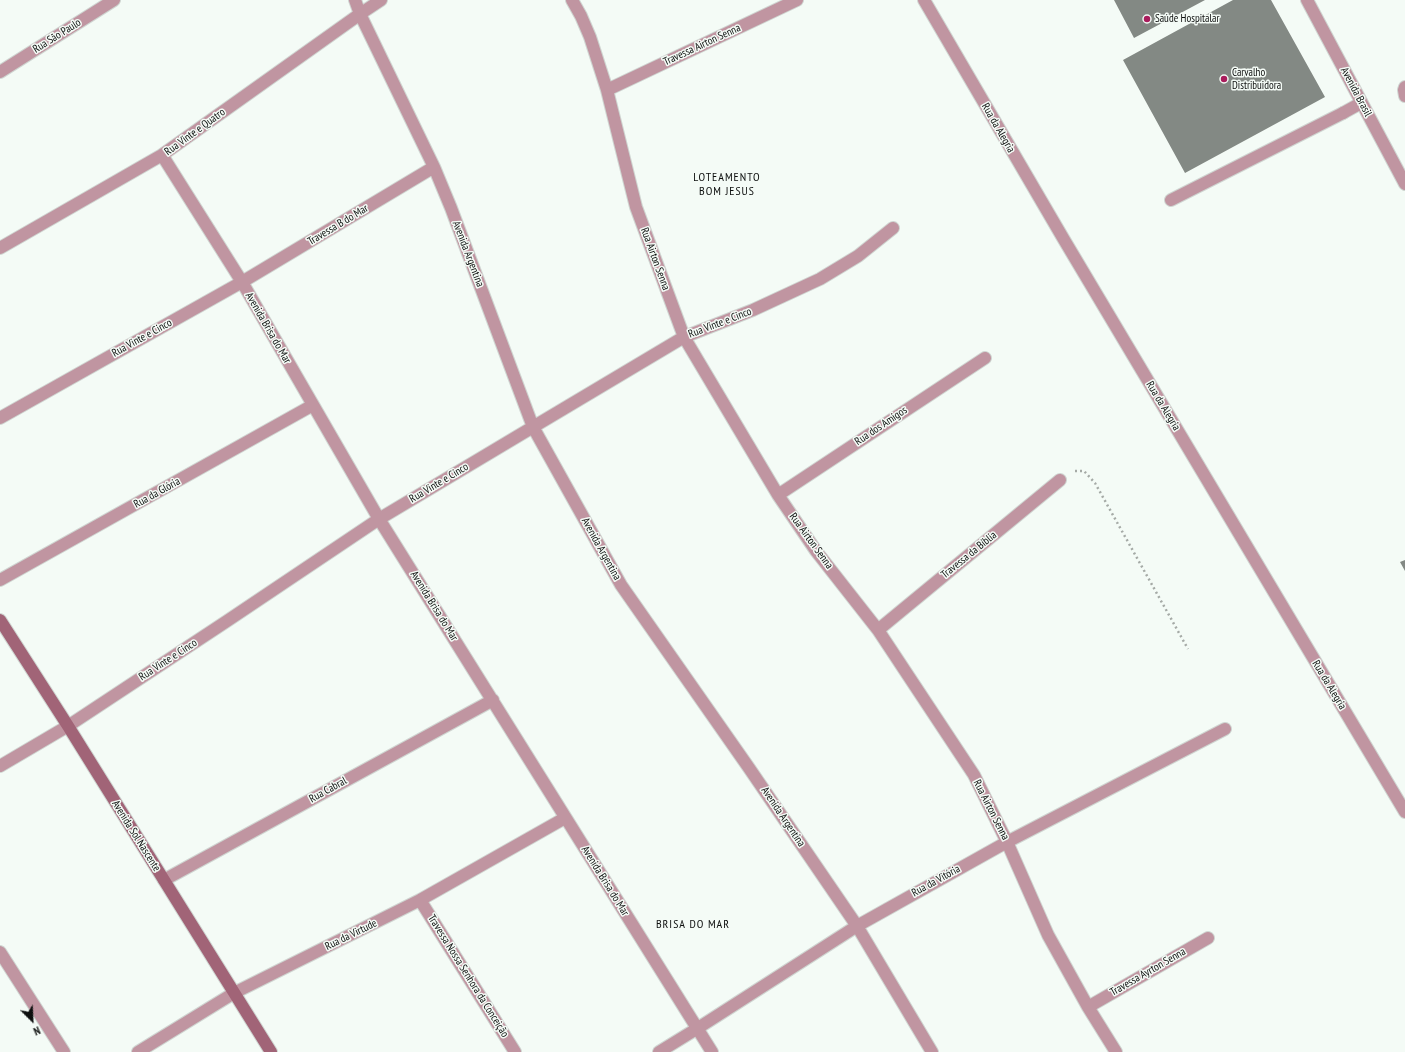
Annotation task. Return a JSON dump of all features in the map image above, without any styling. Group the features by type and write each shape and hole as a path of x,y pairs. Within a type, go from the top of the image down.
{"main road":[{"name":"Avenida Sol Nascente","path":"0,620 68,726 271,1052"}],"street":[{"name":"Rua São Paulo","path":"0,72 114,0"},
{"name":"Avenida Argentina","path":"355,0 360,14 434,167 451,208 533,426 621,585 857,926 932,1052"},
{"name":"Rua Vinte e Quatro","path":"0,248 162,155 381,0"},
{"name":"Rua Airton Senna","path":"572,0 590,36 607,90 636,207 684,338 778,495 816,551 878,630 974,775 1007,842 1048,935 1088,1007 1116,1052"},
{"name":"Travessa Airton Senna","path":"607,90 797,0"},
{"name":"Rua da Alegria","path":"924,0 1071,251 1405,812"},
{"name":"Avenida Brasil","path":"1307,0 1405,184"},
{"path":"1405,87 1405,96"},
{"path":"1171,200 1362,103"},
{"name":"Avenida Brisa do Mar","path":"162,155 242,282 379,519 712,1052"},
{"name":"Travessa B do Mar","path":"242,282 434,167"},
{"name":"Rua Vinte e Cinco","path":"0,766 68,726 379,519 533,426 684,338 754,310 820,279 858,256 893,228"},
{"name":"Rua Vinte e Cinco","path":"0,418 242,282"},
{"name":"Rua dos Amigos","path":"778,495 985,358"},
{"name":"Rua da Glória","path":"0,580 313,406"},
{"name":"Travessa da Bíblia","path":"878,630 1060,480"},
{"name":"Rua Cabral","path":"164,880 493,700"},
{"name":"Rua da Vitória","path":"659,1052 857,926 1007,842 1225,729"},
{"name":"Rua da Virtude","path":"138,1052 234,993 420,900 565,818"},
{"name":"Travessa Nossa Senhora da Conceição","path":"420,900 515,1052"},
{"name":"Travessa Ayrton Senna","path":"1088,1007 1208,938"},
{"path":"0,952 64,1052"}],"path":[{"path":"1060,480 1073,471 1084,472 1095,484 1188,650"}],"building":[{"name":"Saúde Hospitalar","path":"1114,0 1205,0 1134,38"},
{"name":"Carvalho Distribuidora","path":"1233,0 1271,0 1325,97 1185,173 1123,60"},
{"path":"1405,560 1405,571 1400,562"}],"place":[{"name":"Saúde Hospitalar","path":"1147,19"},
{"name":"Carvalho Distribuidora","path":"1224,79"}],"district":[{"name":"LOTEAMENTO BOM JESUS","path":"727,185"},
{"name":"BRISA DO MAR","path":"693,925"}]}
